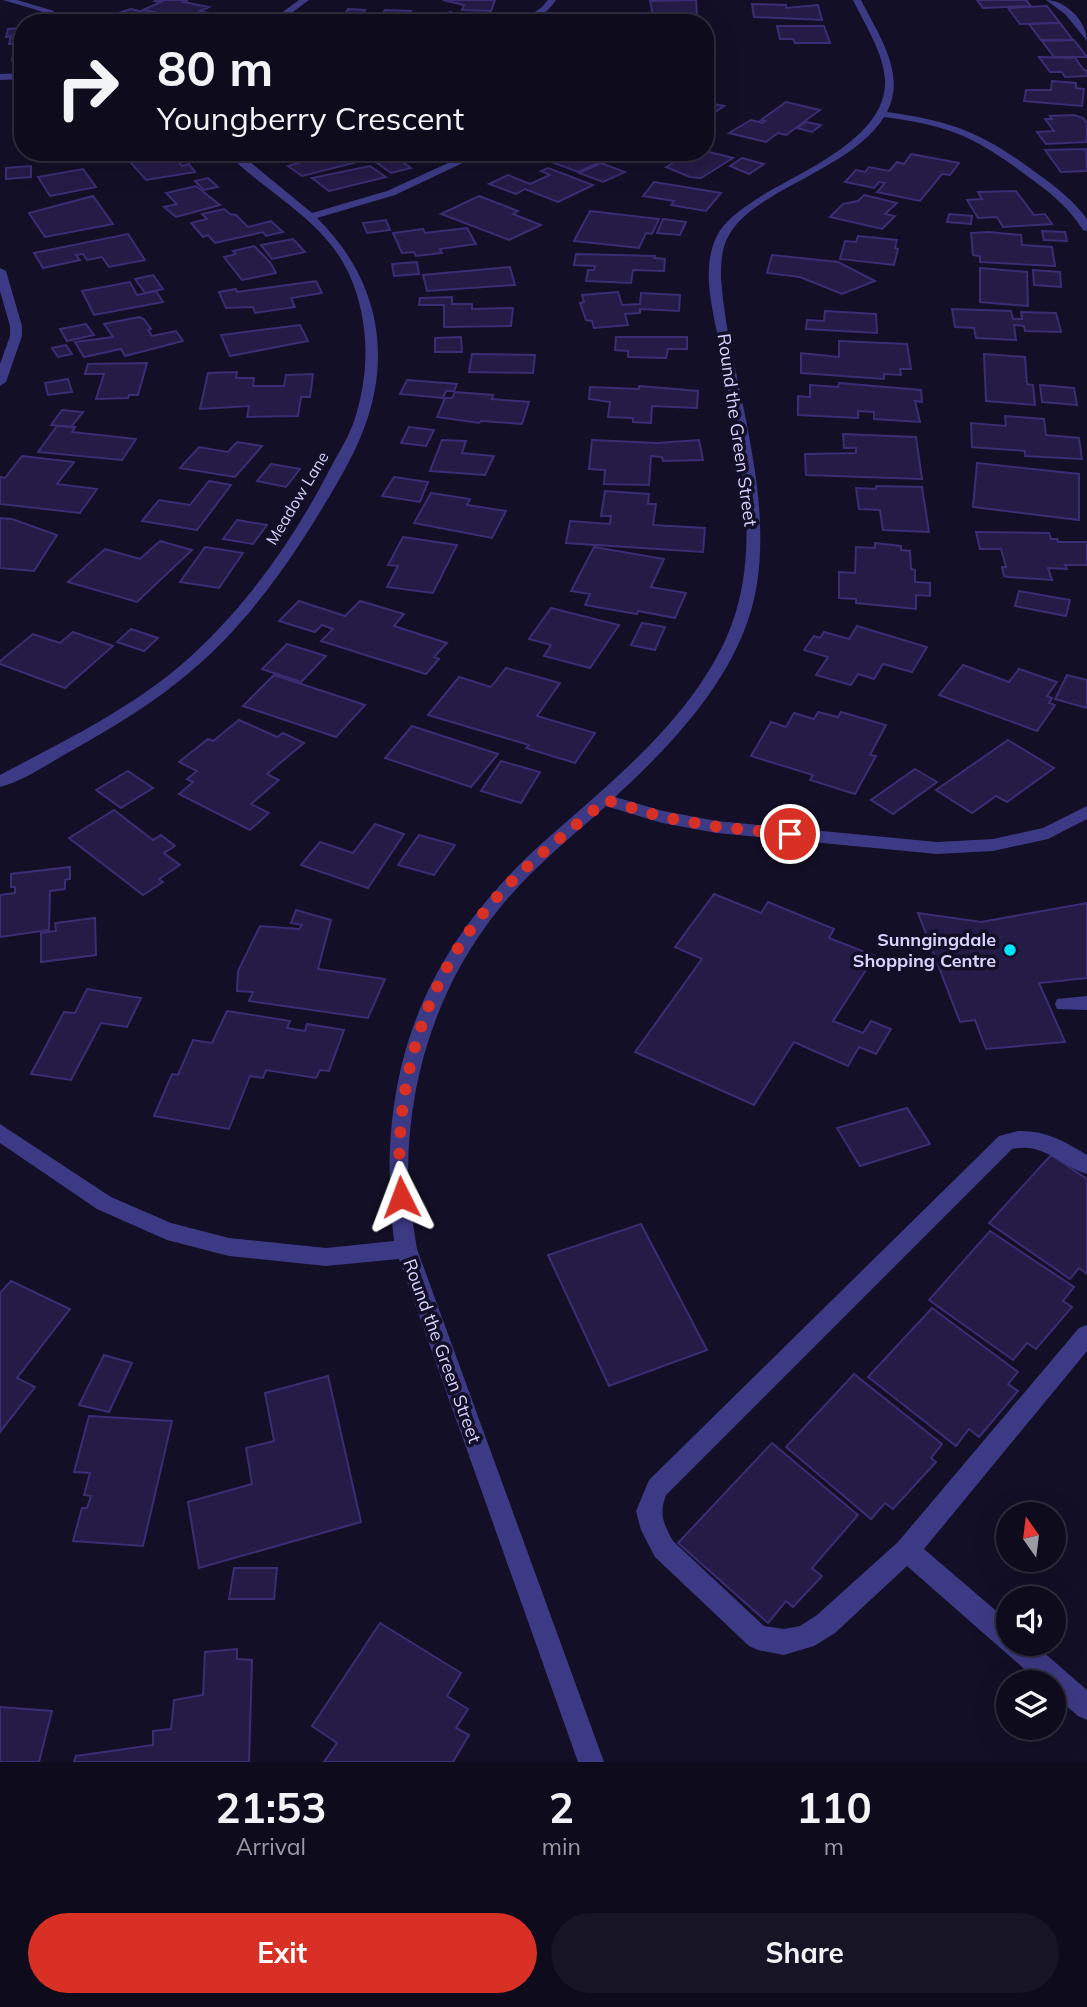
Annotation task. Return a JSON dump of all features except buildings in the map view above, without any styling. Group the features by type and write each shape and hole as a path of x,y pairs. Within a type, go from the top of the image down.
{"street":[{"path":"7,0 50,11"},
{"path":"285,14 305,0"},
{"path":"537,14 552,0"},
{"name":"Round the Green Street","path":"591,1762 406,1250 398,1171 402,1109 411,1056 446,969 480,916 514,880 606,800 671,732 710,681 741,621 751,578 753,533 749,485 714,267 721,238 740,216 846,150 863,136 881,114 891,86 885,59 857,0"},
{"path":"1050,0 1069,12 1087,38"},
{"path":"881,114 941,124 968,132 991,145 1061,196 1077,211 1087,228"},
{"name":"Meadow Lane","path":"0,782 102,726 185,668 248,604 332,479 362,416 370,376 371,335 363,293 343,256 309,217 242,161"},
{"path":"309,217 391,193 461,161"},
{"path":"0,271 16,326 16,336 0,382"},
{"path":"0,338 16,336"},
{"path":"606,800 662,817 718,827 937,848 993,845 1048,832 1087,812"},
{"path":"1064,1004 1087,1003"},
{"path":"0,1132 104,1202 167,1231 229,1247 326,1257 406,1250"},
{"path":"1087,1166 1053,1143 1043,1140 1020,1138 1006,1142 657,1488 648,1511 653,1530 664,1549 758,1637 784,1642 805,1637 826,1624 908,1550 1087,1335"},
{"path":"908,1550 996,1627"},
{"path":"1029,1656 1087,1707"}],"place":[{"name":"Sunngingdale Shopping Centre","path":"1010,950"}],"route":[{"path":"401,1197 398,1171 402,1109 411,1056 446,969 480,916 523,871 606,800 662,817 718,827 790,834"}]}
